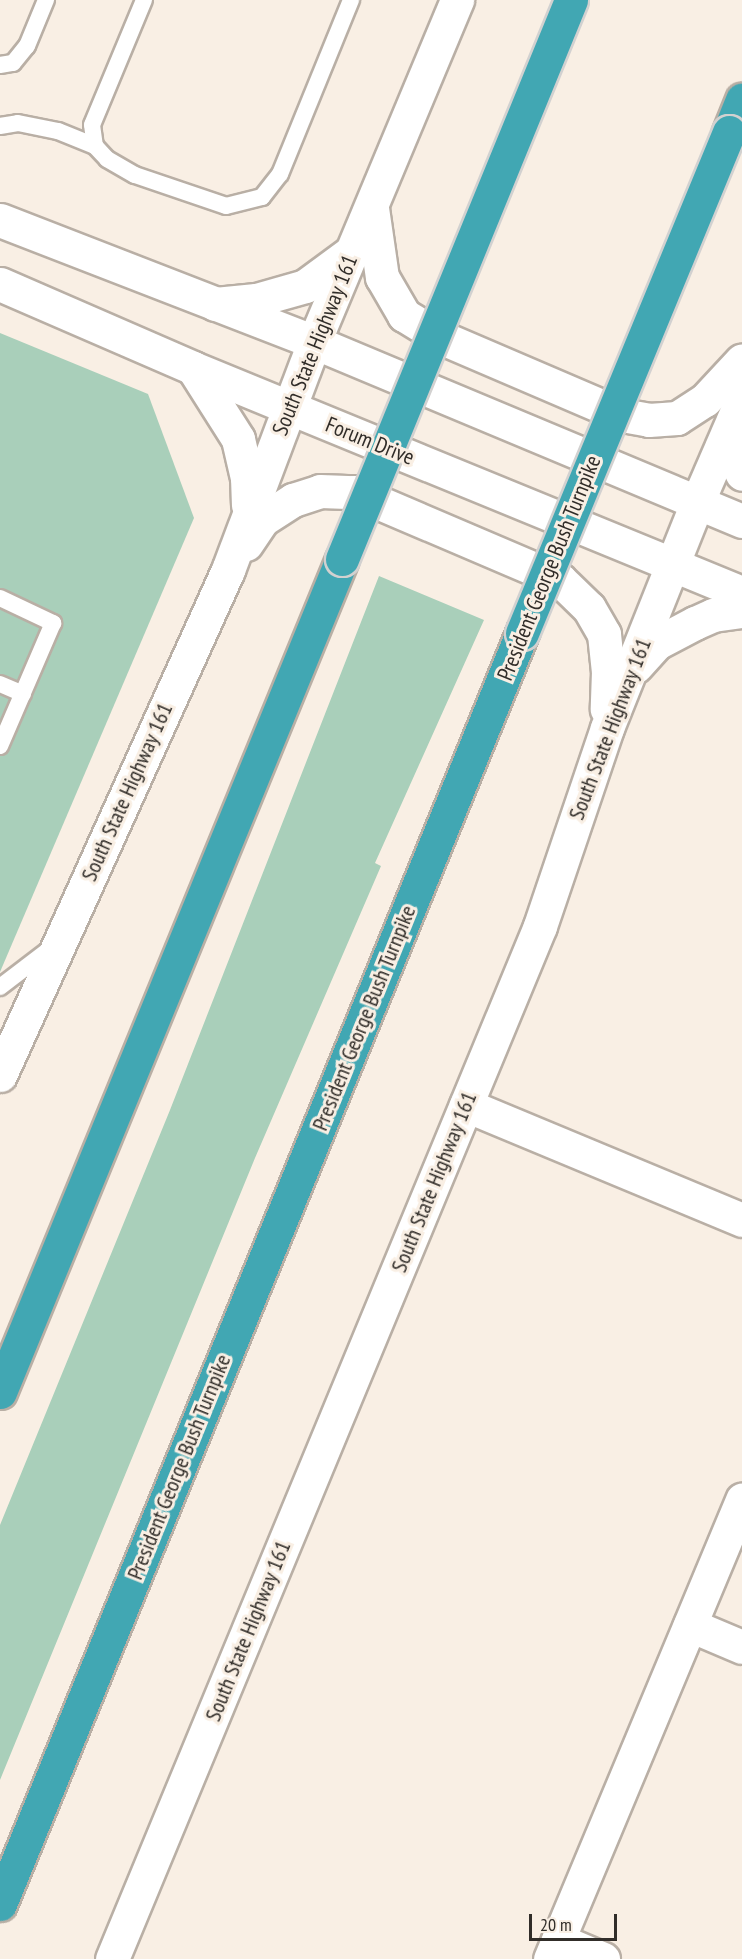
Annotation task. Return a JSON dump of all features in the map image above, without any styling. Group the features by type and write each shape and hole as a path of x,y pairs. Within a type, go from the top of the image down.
{"highway":[{"path":"390,438 551,0"},
{"path":"0,1392 571,0"},
{"name":"President George Bush Turnpike","path":"0,1904 738,112"}],"main road":[{"name":"South State Highway 161","path":"0,1075 228,570 314,342 372,208 457,0"},
{"path":"372,208 382,277 404,315 440,338 622,415 649,420 677,418 705,400 742,360"},
{"path":"0,220 314,342 742,521"},
{"path":"214,304 256,300 305,286 322,276 354,249"},
{"name":"Forum Drive","path":"0,284 288,408 742,592"},
{"path":"193,368 238,439 247,477 249,515"},
{"name":"South State Highway 161","path":"112,1959 540,926 607,728 697,503 740,404"},
{"path":"740,404 736,461 742,474"},
{"path":"228,570 262,520 293,500 320,491 354,492 560,579 589,608 604,634 608,670 607,728"},
{"path":"628,674 657,644 713,615 742,611"},
{"path":"466,1105 742,1220"},
{"path":"603,1959 554,1950 690,1624 733,1545 742,1499"},
{"path":"690,1624 742,1647"}],"lane":[{"path":"0,65 13,63 27,46 46,0"},
{"path":"95,146 92,125 144,0"},
{"path":"0,126 18,123 58,131 95,146 107,159 135,175 226,206 262,197 280,174 347,1"},
{"path":"0,598 53,623 0,746"},
{"path":"0,684 23,694"},
{"path":"0,987 61,940"}],"green space":[{"path":"0,333 148,394 194,518 0,972"},
{"path":"379,576 484,620 375,863 381,866 255,1158 0,1780 0,1525 170,1110"}]}
